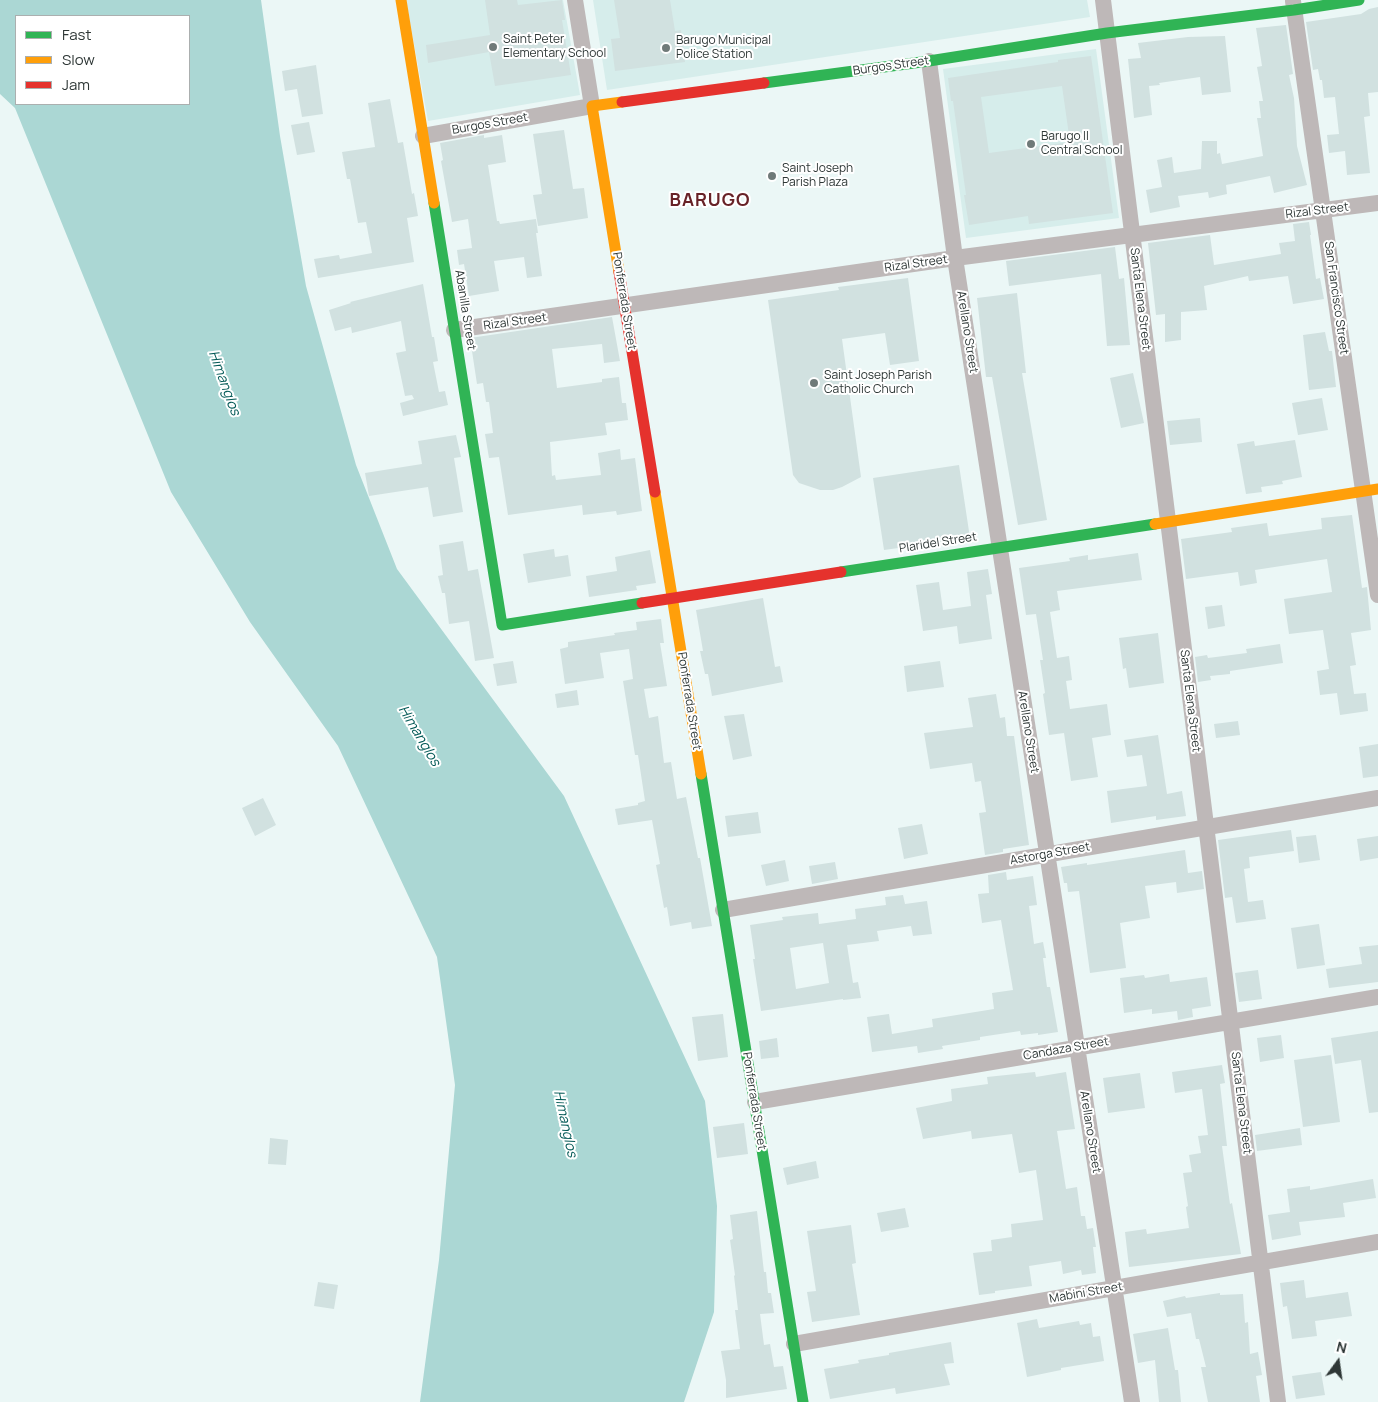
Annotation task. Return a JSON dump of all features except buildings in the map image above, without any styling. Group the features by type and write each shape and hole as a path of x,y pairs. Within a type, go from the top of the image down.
{"street":[{"name":"Abanilla Street","path":"401,0 502,625"},
{"name":"Ponferrada Street","path":"575,0 803,1402"},
{"name":"Santa Elena Street","path":"1102,0 1278,1402"},
{"name":"Burgos Street","path":"423,136 592,106 929,62 1294,5 1359,0"},
{"name":"San Francisco Street","path":"1294,5 1324,210 1370,490 1378,595"},
{"name":"Arellano Street","path":"929,62 955,258 1132,1402"},
{"name":"Rizal Street","path":"454,330 955,258 1378,203"},
{"name":"Plaridel Street","path":"502,625 1370,490"},
{"name":"Astorga Street","path":"723,910 1378,798"},
{"name":"Candaza Street","path":"754,1102 1378,997"},
{"name":"Mabini Street","path":"794,1344 1378,1242"}],"shaded area":[{"name":"Saint Peter Elementary School","path":"406,0 563,0 580,95 428,121"},
{"path":"593,0 1087,0 1090,17 607,90"},
{"name":"Barugo II Central School","path":"1096,49 1119,218 966,238 943,69"}],"water":[{"name":"Himanglos","path":"0,0 261,0 280,136 306,286 356,465 397,569 564,796 705,1101 717,1206 714,1312 684,1402 420,1402 439,1260 455,1085 437,957 338,746 250,622 171,492 15,108 0,94"}],"traffic: fast":[{"path":"764,83 929,61 1107,33 1359,0"},
{"path":"434,203 502,625 642,603"},
{"path":"841,572 1155,524"},
{"path":"701,774 803,1402"}],"traffic: slow":[{"path":"401,0 434,203"},
{"path":"619,272 592,106 622,102"},
{"path":"1155,524 1378,489"},
{"path":"655,492 701,774"}],"traffic: jam":[{"path":"622,102 764,83"},
{"path":"619,272 655,492"},
{"path":"642,603 841,572"}],"place":[{"name":"Saint Peter Elementary School","path":"493,47"},
{"name":"Barugo Municipal Police Station","path":"666,48"},
{"name":"Barugo II Central School","path":"1031,144"},
{"name":"Saint Joseph Parish Plaza","path":"772,176"},
{"name":"Saint Joseph Parish Catholic Church","path":"814,383"}],"district":[{"name":"BARUGO","path":"710,201"}]}
